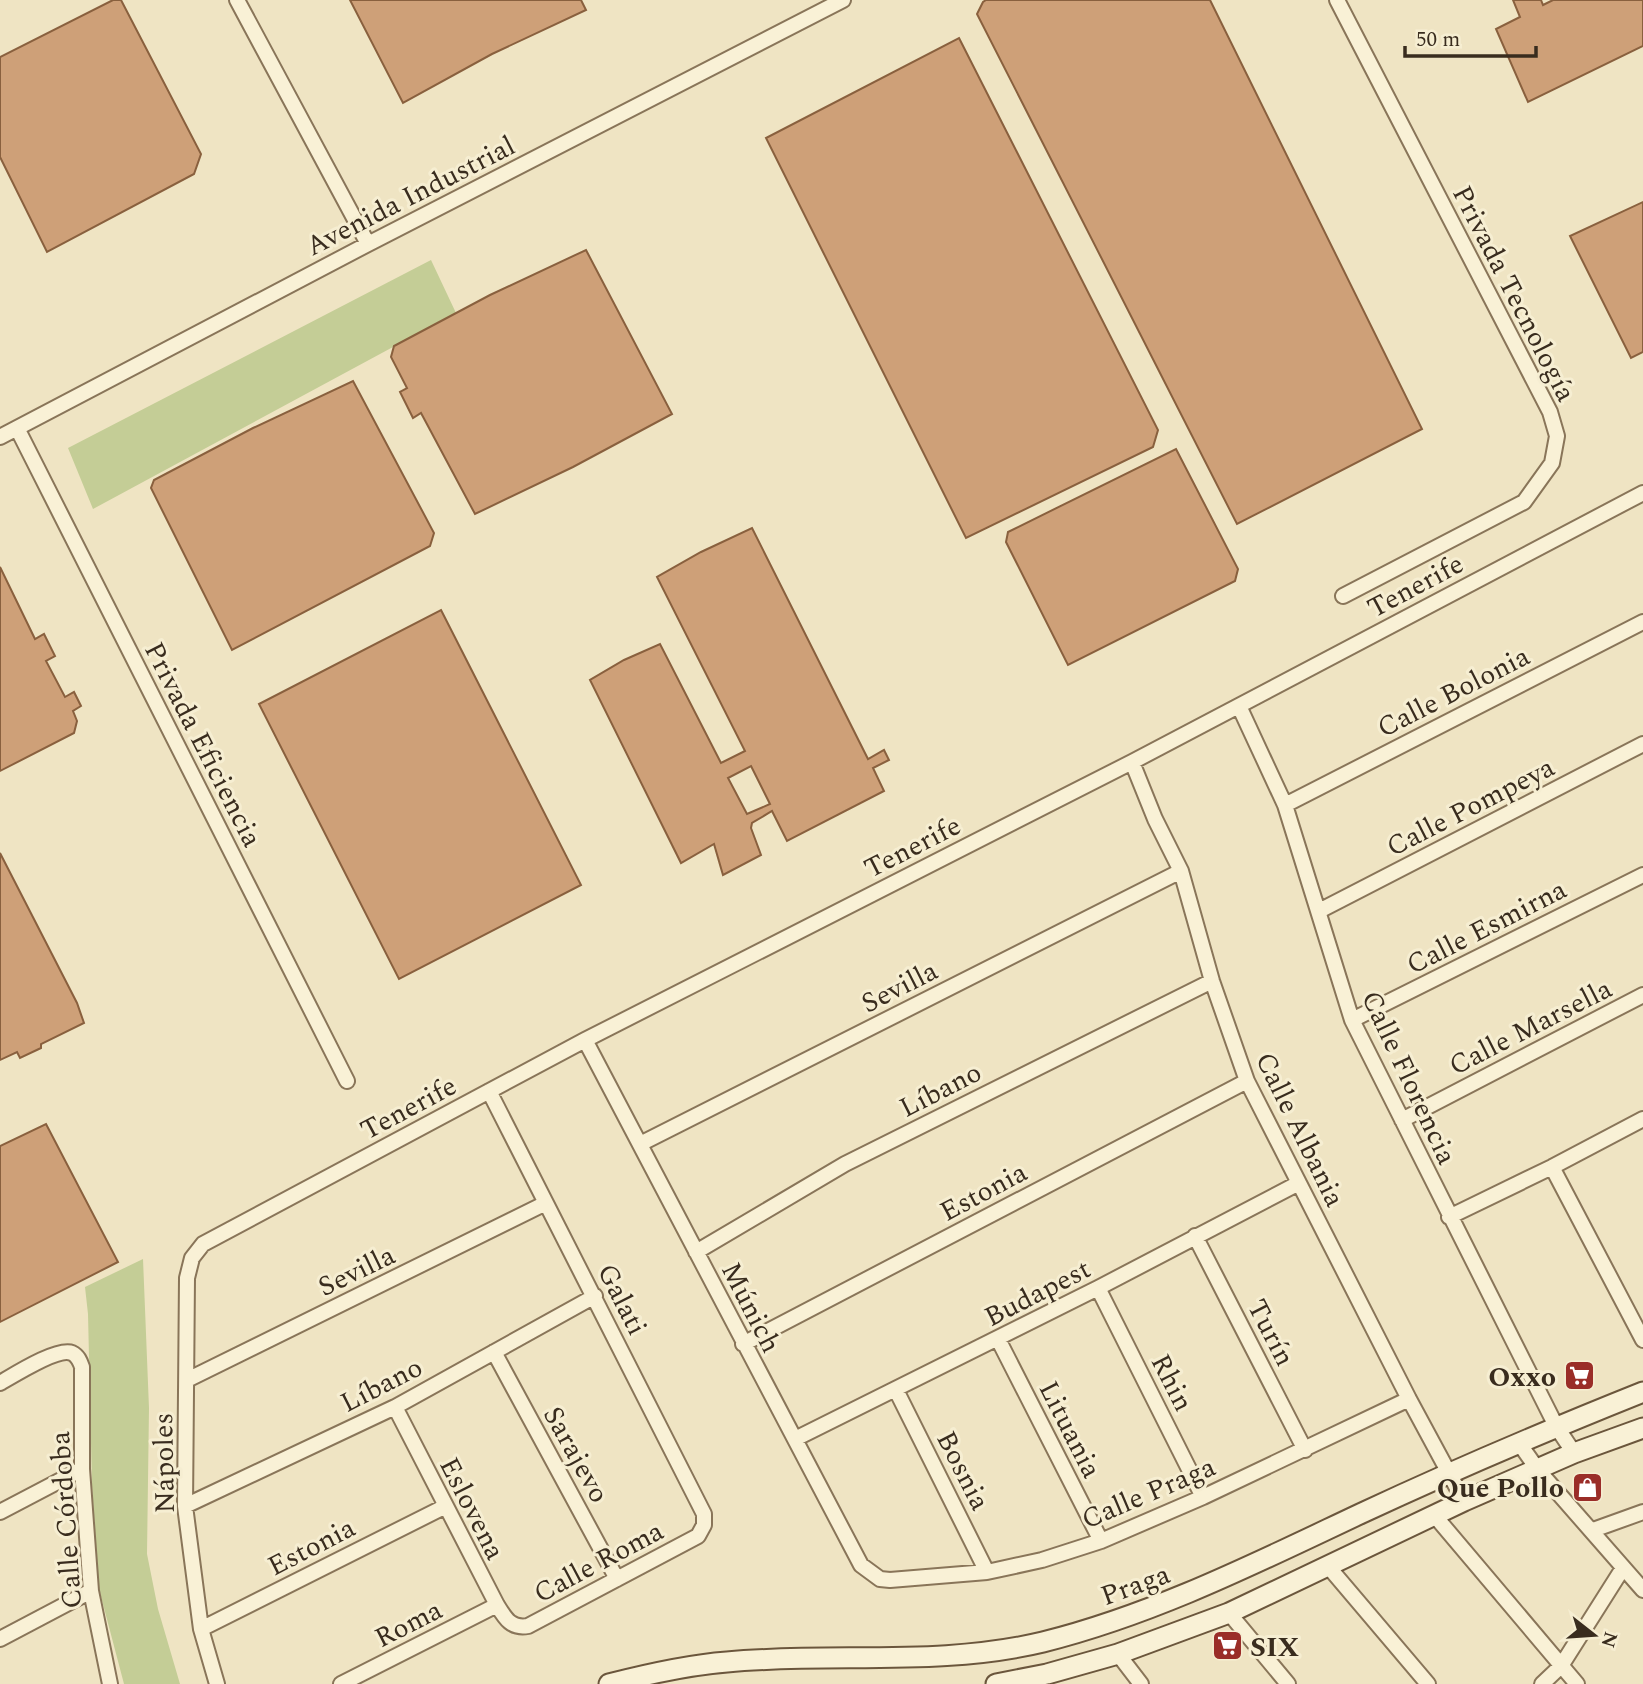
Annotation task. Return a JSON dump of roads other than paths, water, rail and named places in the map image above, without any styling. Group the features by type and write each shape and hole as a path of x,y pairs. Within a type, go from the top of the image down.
{"street":[{"path":"237,0 368,244"},
{"name":"Avenida Industrial","path":"0,437 843,0"},
{"name":"Privada Tecnología","path":"1337,0 1550,412 1558,436 1552,463 1524,502 1343,596"},
{"name":"Privada Eficiencia","path":"17,428 347,1081"},
{"name":"Tenerife","path":"203,1244 585,1040 1132,762 1643,492"},
{"name":"Calle Bolonia","path":"1285,804 1643,622"},
{"name":"Calle Florencia","path":"1239,706 1285,804 1352,1020 1556,1426 1574,1453"},
{"name":"Calle Pompeya","path":"1319,911 1643,744"},
{"name":"Calle Albania","path":"1132,762 1155,819 1181,871 1212,981 1247,1081 1464,1501"},
{"name":"Sevilla","path":"640,1144 1181,871"},
{"name":"Calle Esmirna","path":"1352,1020 1643,875"},
{"name":"Líbano","path":"696,1252 845,1164 1212,981"},
{"name":"Calle Marsella","path":"1402,1121 1643,995"},
{"name":"Múnich","path":"585,1040 861,1564 880,1579 890,1580"},
{"name":"Estonia","path":"743,1344 1247,1081"},
{"name":"Galati","path":"489,1091 704,1514 702,1531"},
{"path":"1449,1217 1643,1119"},
{"path":"1552,1167 1643,1340"},
{"name":"Budapest","path":"794,1439 998,1339 1299,1183"},
{"name":"Sevilla","path":"187,1380 546,1203"},
{"name":"Turín","path":"1195,1236 1305,1450"},
{"name":"Nápoles","path":"203,1244 191,1258 187,1279 185,1506 201,1629 217,1684"},
{"name":"Rhin","path":"1098,1288 1203,1497"},
{"name":"Líbano","path":"185,1506 395,1408 595,1296"},
{"name":"Lituania","path":"998,1339 1101,1541"},
{"name":"Sarajevo","path":"494,1352 617,1579"},
{"name":"Calle Córdoba","path":"0,1383 55,1354 74,1353 79,1358 82,1367 82,1469 91,1591 110,1684"},
{"name":"Bosnia","path":"897,1390 988,1572"},
{"name":"Praga","path":"609,1684 676,1677 727,1662 942,1657 997,1651 1093,1629 1191,1593 1449,1472 1643,1392"},
{"name":"Calle Praga","path":"890,1580 988,1572 1042,1560 1101,1541 1305,1450 1409,1399"},
{"name":"Eslovena","path":"395,1408 496,1605 508,1622 515,1626"},
{"path":"996,1684 1047,1674 1118,1654 1229,1613 1464,1501 1574,1453 1643,1427"},
{"path":"1519,1443 1538,1470 1643,1590"},
{"path":"0,1512 82,1469"},
{"name":"Estonia","path":"201,1629 444,1507"},
{"path":"1593,1531 1643,1512"},
{"path":"1435,1516 1577,1684"},
{"name":"Calle Roma","path":"515,1626 528,1626 698,1536 702,1531"},
{"path":"1327,1565 1428,1684"},
{"path":"1542,1684 1561,1666 1623,1567"},
{"path":"0,1639 91,1591"},
{"name":"Roma","path":"341,1684 496,1605"},
{"path":"1229,1613 1288,1684"},
{"path":"1118,1654 1141,1684"}],"place":[{"name":"Oxxo","path":"1579,1376"},
{"name":"Que Pollo","path":"1587,1487"},
{"name":"SIX","path":"1227,1646"}]}
